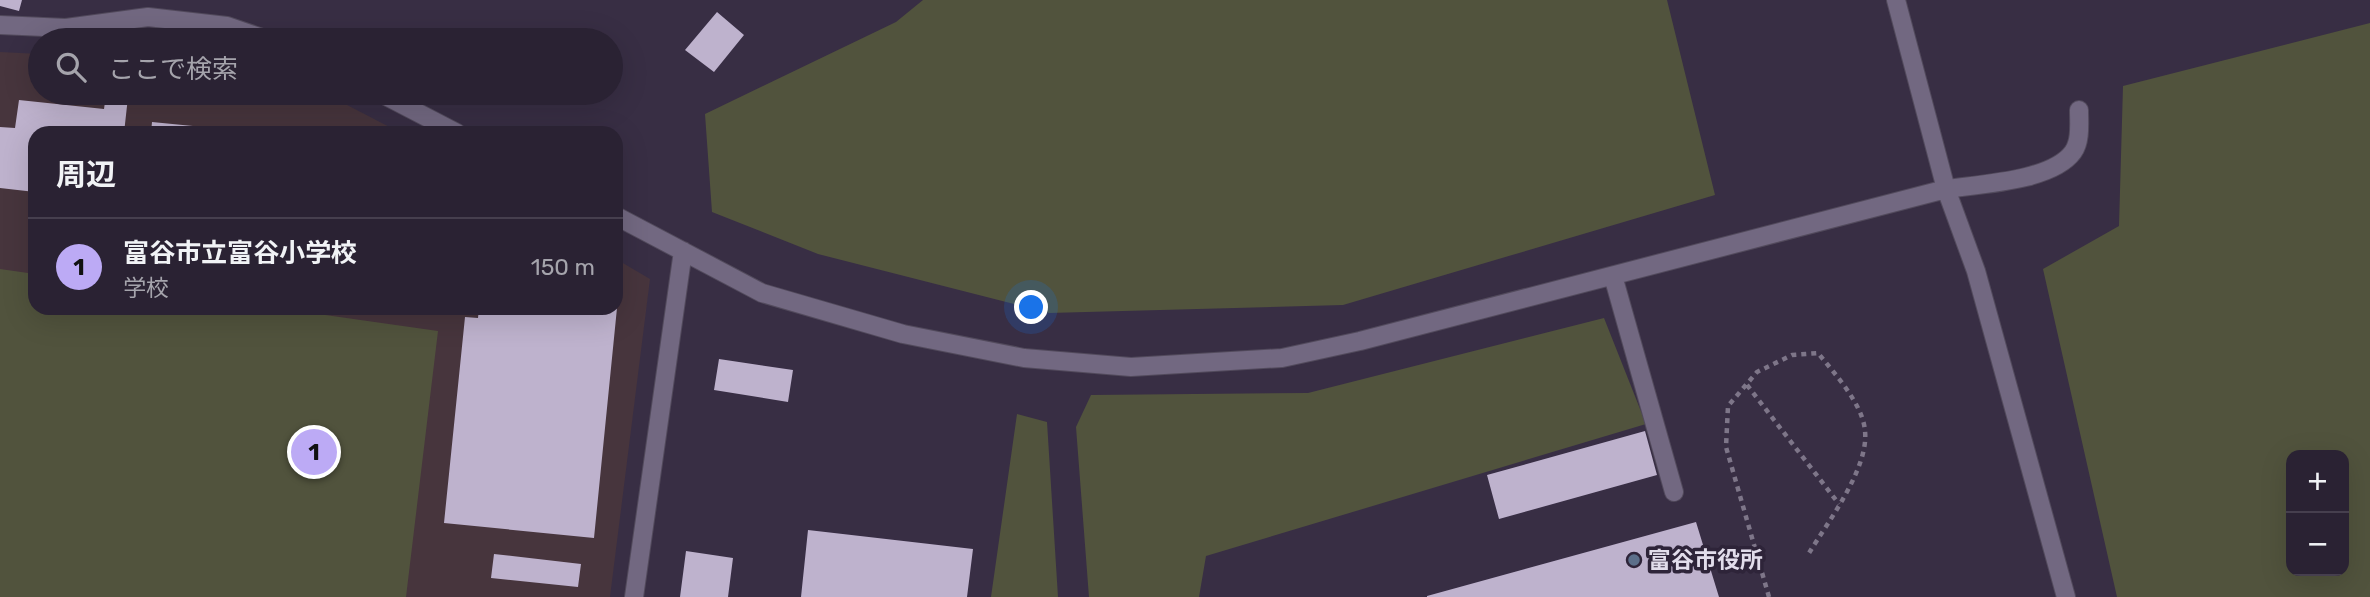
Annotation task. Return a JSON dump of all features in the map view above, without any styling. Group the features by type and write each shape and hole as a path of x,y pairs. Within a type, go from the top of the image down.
{"street":[{"path":"1896,0 1946,189 1976,271 2066,597"},
{"path":"0,25 66,28 148,17 233,28"},
{"path":"403,105 444,126"},
{"path":"623,220 762,293 903,334 1024,358 1131,367 1282,358 1360,341 1946,189 2028,176 2059,166 2075,150 2079,110"},
{"path":"634,597 683,251"},
{"path":"1613,276 1674,492"}],"path":[{"path":"1769,597 1727,447 1728,406 1757,372 1792,355 1818,353 1847,387 1866,430 1860,463 1809,553"},
{"path":"1746,385 1839,504"}],"shaded area":[{"path":"0,52 28,53 28,105 347,105 388,126 28,126 28,315 623,315 623,263 650,279 610,597 0,597"}],"green space":[{"path":"923,0 1667,0 1715,195 1343,305 1049,313 818,254 712,212 705,114 896,22"},
{"path":"2370,23 2370,597 2117,597 2043,269 2119,226 2123,86"},
{"path":"0,269 28,273 28,315 325,315 438,331 406,597 0,597"},
{"path":"1604,318 1646,424 1206,556 1199,597 1089,597 1076,427 1091,395 1308,393"},
{"path":"1017,414 1047,422 1058,597 991,597"}],"building":[{"path":"0,0 22,0 19,11 0,6"},
{"path":"717,12 744,35 714,72 685,50"},
{"path":"19,100 28,101 28,105 104,109 105,105 127,105 125,126 28,126 28,191 0,188 0,127 15,128"},
{"path":"152,122 193,126 152,126"},
{"path":"478,315 616,315 594,538 444,523 465,317 478,318"},
{"path":"719,359 793,370 788,402 714,390"},
{"path":"1645,431 1657,475 1499,519 1487,475"},
{"name":"富谷市役所","path":"1696,522 1719,597 1427,597 1427,596"},
{"path":"808,530 973,549 967,597 801,597"},
{"path":"686,551 733,558 728,597 680,597"},
{"path":"494,554 581,564 578,587 491,578"}],"place":[{"name":"富谷市立富谷小学校","path":"314,452"},
{"name":"富谷市役所","path":"1634,560"}]}
